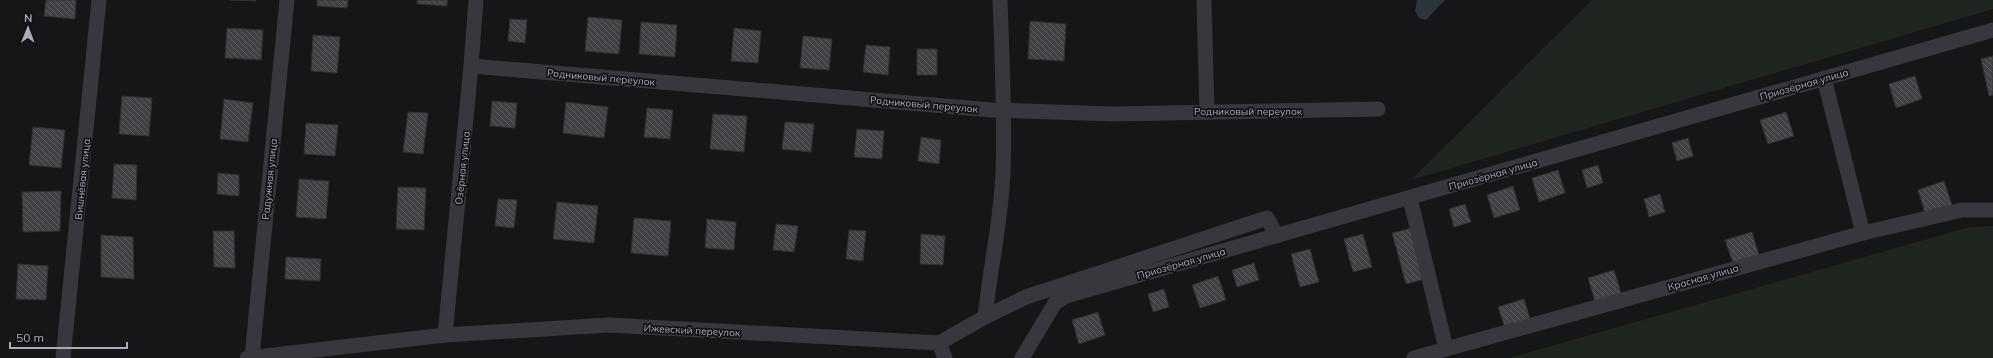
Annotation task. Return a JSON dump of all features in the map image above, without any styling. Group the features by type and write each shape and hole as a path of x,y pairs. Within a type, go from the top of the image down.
{"street":[{"name":"Вишнёвая улица","path":"63,358 99,0"},
{"name":"Радужная улица","path":"252,358 287,0"},
{"name":"Озёрная улица","path":"445,335 472,66 476,0"},
{"path":"985,317 1003,174 1000,0"},
{"path":"1204,0 1207,111"},
{"name":"Приозёрная улица","path":"1022,358 1055,303 1066,296 1993,30"},
{"name":"Родниковый переулок","path":"472,66 1003,110 1113,114 1207,111 1311,111 1378,109"},
{"path":"1824,78 1863,233"},
{"path":"1410,198 1446,349"},
{"name":"Красная улица","path":"1414,358 1863,233 1962,210 1993,210"},
{"path":"945,358 939,343 985,317 1026,297 1267,218 1277,236"},
{"name":"Ижевский переулок","path":"247,358 445,335 609,325 939,343"}],"shaded area":[{"path":"1417,0 1445,0 1426,20 1419,18 1415,11"},
{"path":"1592,0 1993,0 1993,9 1411,180"},
{"path":"1993,226 1993,358 1509,358 1970,227"}],"building":[{"path":"46,0 76,0 75,19 44,16"},
{"path":"230,0 256,0 256,1"},
{"path":"317,0 348,0 347,8 317,6"},
{"path":"417,0 447,0 447,6 417,4"},
{"path":"588,17 622,20 619,54 585,51"},
{"path":"510,19 527,20 525,43 508,41"},
{"path":"1030,21 1066,24 1064,61 1028,59"},
{"path":"641,22 677,25 675,57 639,54"},
{"path":"227,28 263,30 261,60 225,58"},
{"path":"734,28 761,31 758,63 731,61"},
{"path":"313,35 340,37 337,73 311,71"},
{"path":"803,36 832,39 829,70 800,68"},
{"path":"866,45 890,47 888,75 863,72"},
{"path":"917,49 937,49 937,75 917,75"},
{"path":"1993,56 1993,95 1989,96 1981,59"},
{"path":"1915,76 1922,99 1896,108 1889,84"},
{"path":"122,96 152,98 149,136 119,134"},
{"path":"224,99 253,103 248,142 220,139"},
{"path":"492,101 517,103 515,128 490,126"},
{"path":"566,102 608,107 604,138 563,133"},
{"path":"647,108 673,110 670,139 644,137"},
{"path":"408,112 428,113 423,154 403,152"},
{"path":"1786,112 1794,136 1768,144 1760,120"},
{"path":"713,114 747,116 744,152 710,149"},
{"path":"785,122 814,124 811,152 782,149"},
{"path":"306,123 338,125 335,156 304,154"},
{"path":"33,127 65,130 61,168 29,165"},
{"path":"857,129 884,131 882,159 854,157"},
{"path":"921,137 941,140 939,164 918,161"},
{"path":"1688,138 1693,156 1677,161 1672,143"},
{"path":"114,164 137,165 136,200 112,198"},
{"path":"1598,165 1603,183 1587,188 1582,170"},
{"path":"1558,170 1565,193 1539,202 1532,178"},
{"path":"218,173 239,175 239,196 217,194"},
{"path":"299,179 329,181 326,219 296,217"},
{"path":"1944,181 1952,205 1925,213 1918,190"},
{"path":"1513,186 1520,210 1494,218 1487,195"},
{"path":"398,187 426,188 424,230 396,229"},
{"path":"61,191 60,231 23,232 22,192"},
{"path":"1660,194 1665,212 1649,217 1644,199"},
{"path":"498,199 517,200 514,228 495,226"},
{"path":"557,202 598,206 594,243 553,239"},
{"path":"1465,204 1471,222 1454,227 1449,209"},
{"path":"634,218 671,221 668,256 631,253"},
{"path":"707,219 736,222 734,250 705,248"},
{"path":"776,224 798,226 794,252 773,250"},
{"path":"1412,228 1425,279 1406,284 1392,233"},
{"path":"849,230 866,231 863,261 846,259"},
{"path":"213,231 234,231 235,268 214,267"},
{"path":"1752,232 1759,255 1733,263 1725,240"},
{"path":"921,234 945,236 943,265 920,264"},
{"path":"1363,234 1372,267 1353,272 1344,239"},
{"path":"101,235 133,237 134,279 101,277"},
{"path":"1310,249 1319,282 1300,287 1291,254"},
{"path":"286,257 321,259 320,281 285,279"},
{"path":"1254,263 1259,280 1237,287 1232,270"},
{"path":"18,264 48,266 46,300 16,299"},
{"path":"1614,270 1621,293 1595,302 1588,278"},
{"path":"1218,276 1226,300 1200,308 1192,285"},
{"path":"1164,289 1169,307 1153,312 1148,294"},
{"path":"1524,299 1531,322 1506,331 1498,307"},
{"path":"1098,312 1105,335 1079,344 1072,320"}]}
